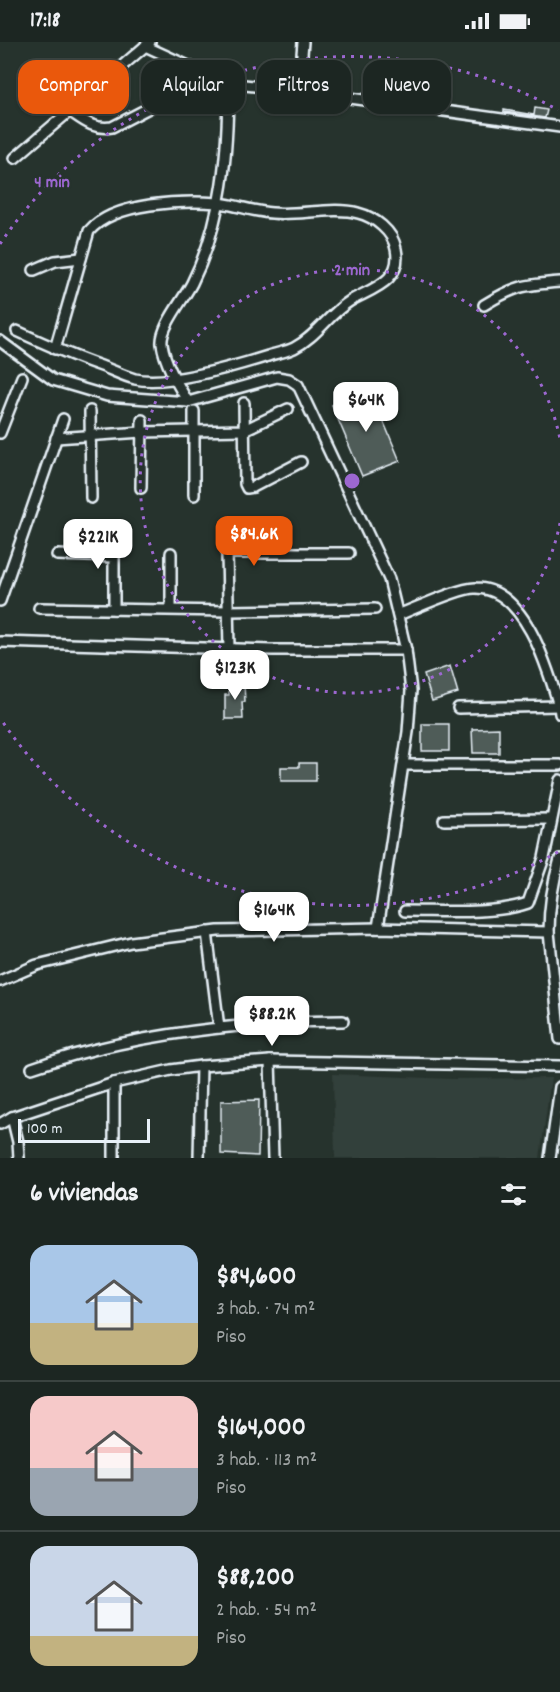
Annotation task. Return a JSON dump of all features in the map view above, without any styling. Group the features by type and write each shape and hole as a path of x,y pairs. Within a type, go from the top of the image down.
{"street":[{"path":"302,60 303,42"},
{"path":"129,60 148,44 181,60"},
{"path":"351,98 560,127"},
{"path":"74,114 93,127 101,129 112,127 141,112"},
{"path":"15,158 64,114"},
{"path":"188,402 175,378 162,344 163,332 185,297 202,262 219,203 228,137 228,114"},
{"path":"17,332 55,349 134,379 148,381 175,378 245,363 295,348 321,328 348,302 382,285 390,276 395,264 396,250 390,236 373,218 352,211 273,214 219,203 174,202 146,206 104,218 89,231 55,349"},
{"path":"34,270 55,261 81,258"},
{"path":"484,305 507,291 524,285 560,282"},
{"path":"0,341 53,380 107,396 188,402 277,377 289,379 298,385 389,579 406,650 411,690 404,765 378,928"},
{"path":"0,433 22,377"},
{"path":"244,403 245,484 248,488 301,462"},
{"path":"56,438 142,432 244,430 288,409"},
{"path":"90,411 91,498"},
{"path":"194,411 194,495"},
{"path":"0,601 63,419"},
{"path":"141,488 142,420"},
{"path":"171,553 171,609"},
{"path":"229,649 227,553 349,553"},
{"path":"57,555 114,557 114,609"},
{"path":"398,615 476,587 502,594 521,615 544,655 560,714"},
{"path":"39,608 229,611 375,609"},
{"path":"0,642 229,649 406,650"},
{"path":"458,708 559,706"},
{"path":"404,765 560,765"},
{"path":"405,912 460,911 528,903 544,858 560,780"},
{"path":"444,820 551,819"},
{"path":"560,859 549,916 560,1039"},
{"path":"0,981 37,965 131,942 207,932 378,928 549,932"},
{"path":"207,932 219,1028"},
{"path":"32,1068 52,1061 157,1036 280,1022 343,1021"},
{"path":"0,1124 12,1117 114,1083 171,1070 201,1066 270,1061 560,1066"},
{"path":"270,1061 273,1158"},
{"path":"199,1158 201,1066"},
{"path":"114,1083 114,1158"},
{"path":"550,1158 560,1087"},
{"path":"12,1117 19,1158"}],"shaded area":[{"path":"333,1074 452,1079 551,1078 540,1158 335,1158"}],"building":[{"path":"535,108 547,110 545,118 504,112 504,110 534,115"},
{"path":"370,389 400,461 362,476 332,405"},
{"path":"450,666 458,693 432,701 424,675"},
{"path":"229,683 244,683 243,719 225,719 225,695 229,695"},
{"path":"422,724 449,724 449,751 422,751"},
{"path":"499,728 499,753 473,753 472,729"},
{"path":"299,763 316,763 316,781 281,781 281,767 299,767"},
{"path":"259,1100 258,1156 221,1154 221,1101"}]}
